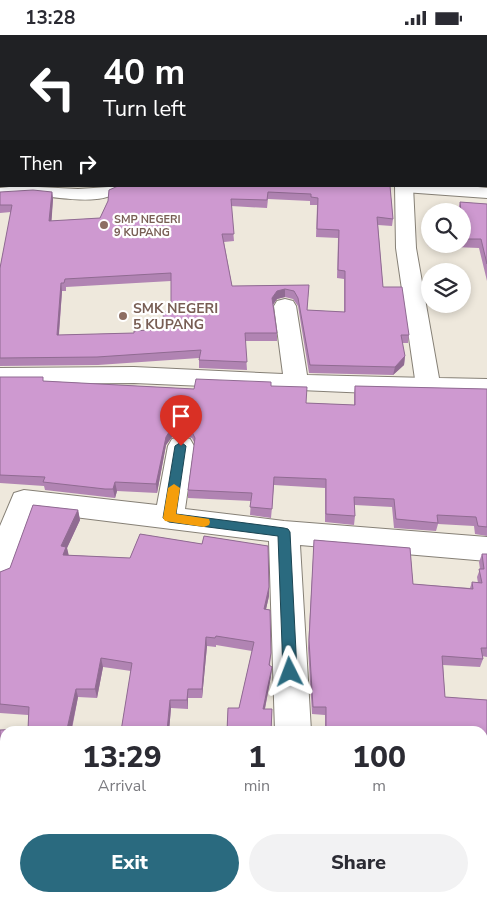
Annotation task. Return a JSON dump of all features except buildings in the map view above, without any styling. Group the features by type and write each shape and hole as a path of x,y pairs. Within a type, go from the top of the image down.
{"street":[{"path":"0,193 38,191 96,194 113,187"},
{"path":"428,386 406,248 404,187 487,193"},
{"path":"285,306 296,382"},
{"path":"0,375 134,375 487,387"},
{"path":"169,518 181,446"},
{"path":"0,567 12,499 284,532 487,549"},
{"path":"284,532 293,726"}],"slow traffic":[{"path":"174,488 169,518 204,522"}],"place":[{"name":"SMP NEGERI 9 KUPANG","path":"104,225"},
{"name":"SMK NEGERI 5 KUPANG","path":"123,316"}],"route":[{"path":"181,446 169,518 284,532 290,672"}]}
